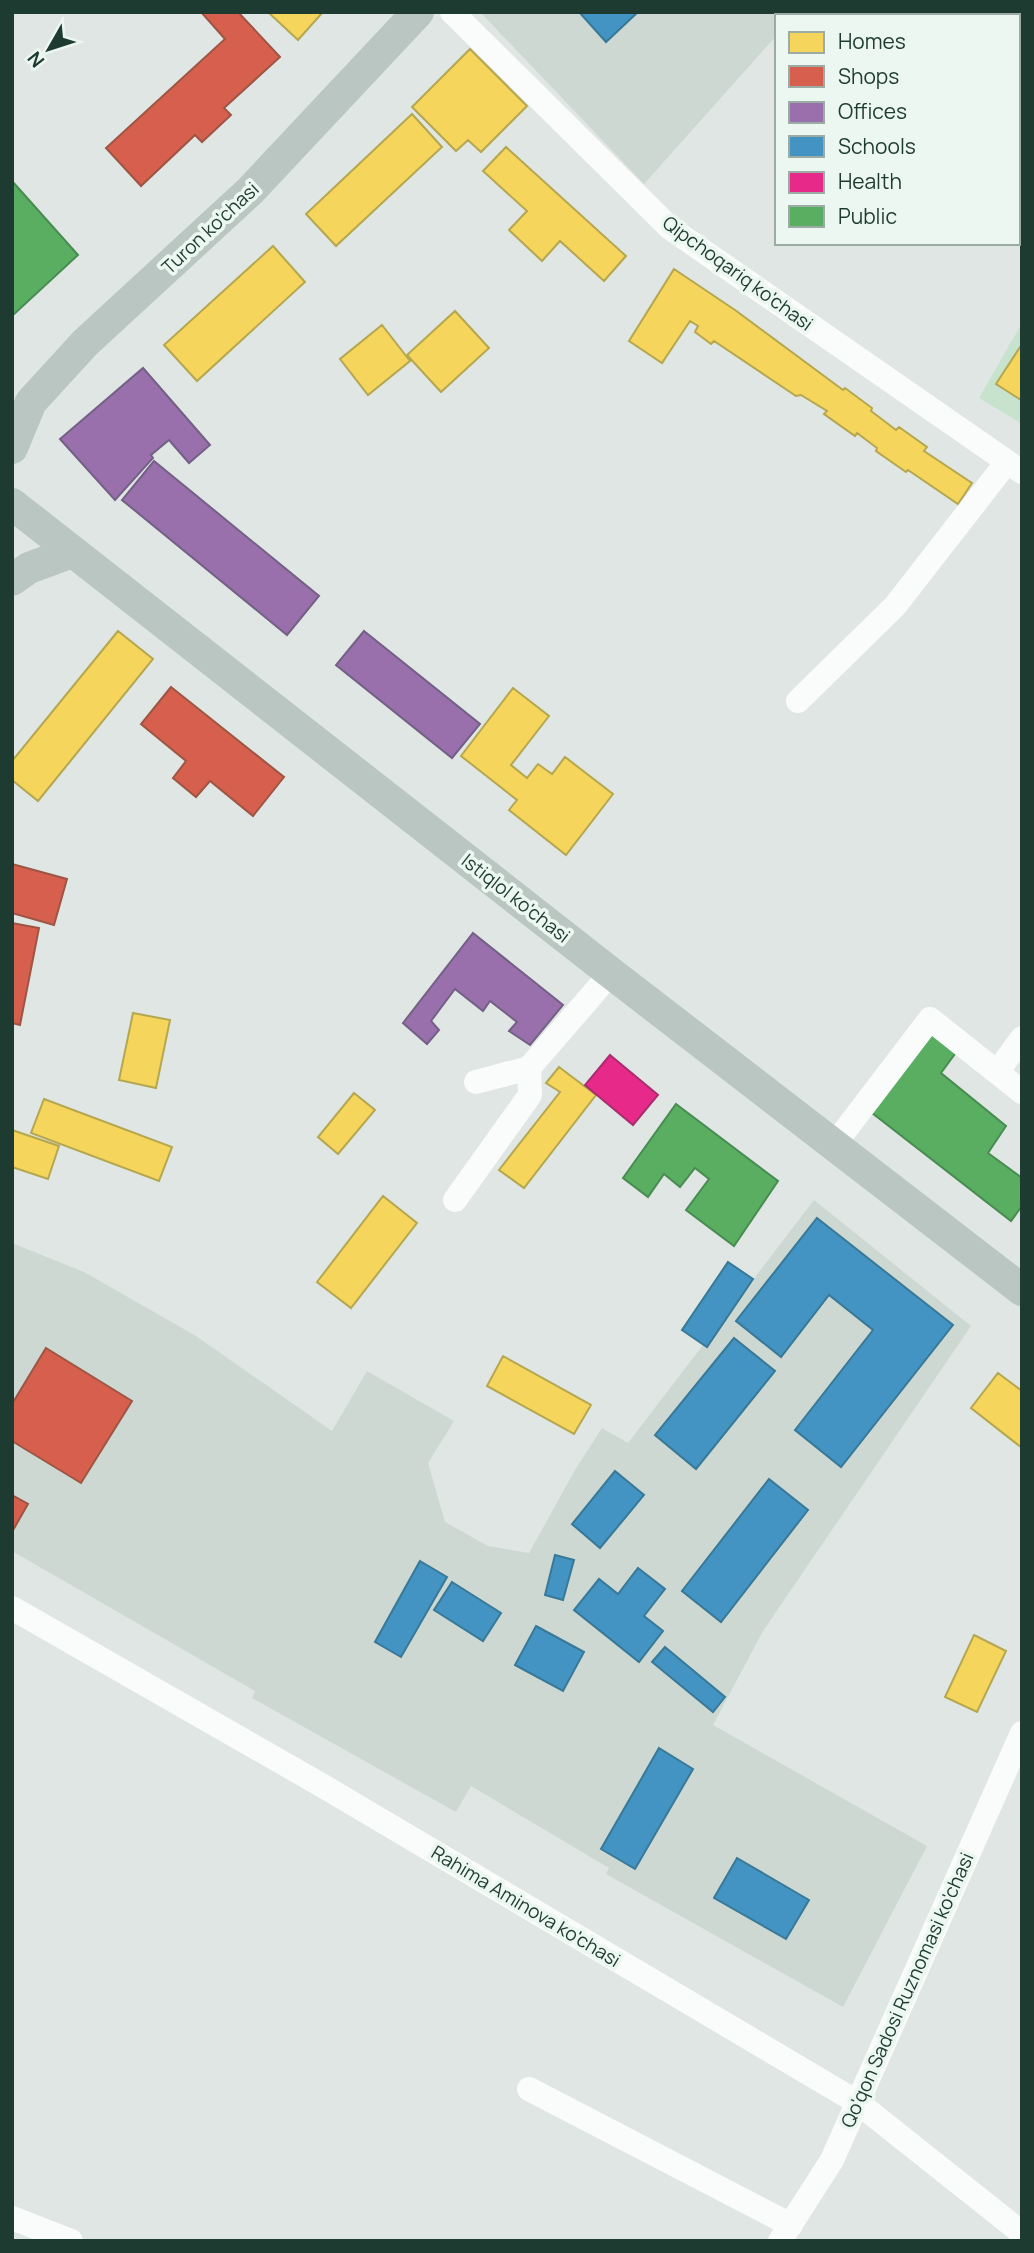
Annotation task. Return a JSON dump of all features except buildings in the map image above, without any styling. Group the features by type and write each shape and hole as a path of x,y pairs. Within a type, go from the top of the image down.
{"main road":[{"name":"Turon ko'chasi","path":"12,448 31,402 76,353 250,191 418,12"},
{"name":"Istiqlol ko'chasi","path":"12,504 611,973 1022,1290"},
{"path":"12,580 29,568 72,552"}],"street":[{"name":"Qipchoqariq ko'chasi","path":"452,12 670,228 1015,467"},
{"path":"798,701 895,606 1015,467"},
{"path":"477,1082 529,1068 611,973"},
{"path":"834,1145 930,1019 1022,1092"},
{"path":"996,1072 1022,1038"},
{"path":"455,1200 530,1095 529,1068"},
{"name":"Rahima Aminova ko'chasi","path":"12,1608 323,1786 858,2102 1022,2233"},
{"name":"Qo'qon Sadosi Ruznomasi ko'chasi","path":"785,2233 832,2160 1022,1733"},
{"path":"529,2089 785,2233"},
{"path":"12,2218 71,2241"}],"shaded area":[{"path":"480,12 966,12 775,14 775,37 644,184"},
{"path":"1020,72 1022,73 1020,226"},
{"path":"814,1200 971,1326 763,1631 713,1725 927,1846 843,2007 606,1874 609,1868 471,1786 456,1812 252,1698 255,1691 12,1551 12,1243 84,1272 196,1336 332,1431 367,1371 454,1421 428,1463 445,1522 488,1546 529,1553 575,1470 602,1428 628,1443"}],"green space":[{"path":"1022,323 1022,424 979,398"}]}
